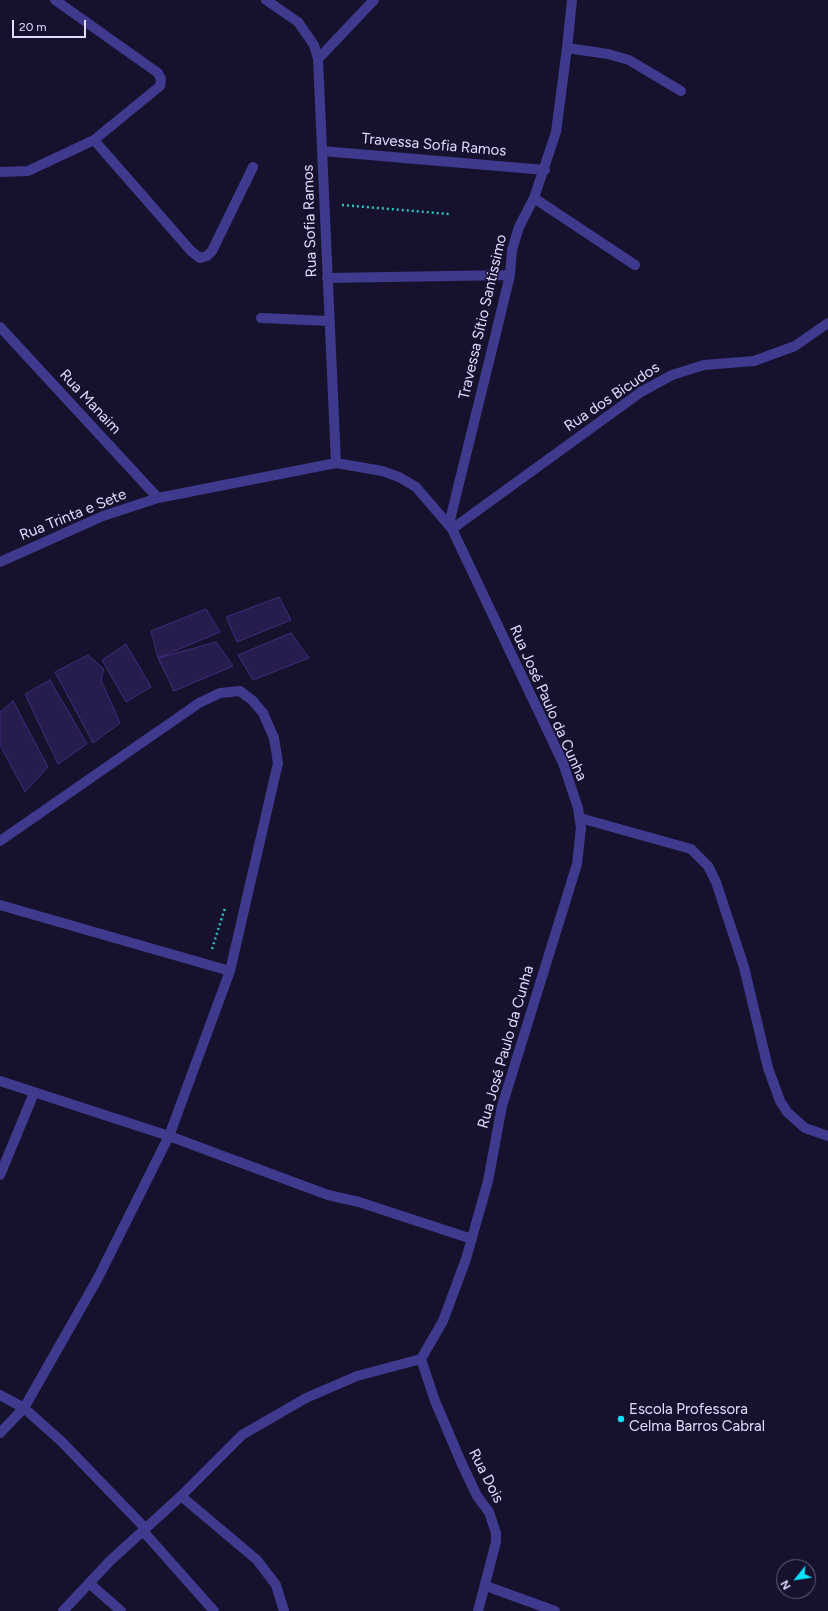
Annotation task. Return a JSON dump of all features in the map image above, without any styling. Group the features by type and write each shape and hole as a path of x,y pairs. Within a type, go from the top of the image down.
{"street":[{"path":"0,172 28,171 94,140 160,86 161,80 158,73 55,0"},
{"name":"Rua Sofia Ramos","path":"266,0 298,22 314,45 318,59 336,464"},
{"path":"318,59 374,0"},
{"name":"Travessa Sítio Santissimo","path":"450,527 510,276 512,250 519,227 534,198 545,170 556,132 572,0"},
{"path":"567,48 608,54 629,60 681,91"},
{"path":"94,140 191,251 200,258 207,256 212,251 253,167"},
{"name":"Travessa Sofia Ramos","path":"322,151 545,170"},
{"path":"534,198 635,265"},
{"path":"327,278 510,276"},
{"path":"261,318 329,321"},
{"name":"Rua dos Bicudos","path":"450,527 641,392 672,374 704,365 754,361 795,346 828,323"},
{"name":"Rua Manaim","path":"0,327 158,498"},
{"path":"158,498 336,464"},
{"name":"Rua José Paulo da Cunha","path":"336,464 382,471 399,477 416,487 450,527 562,763 580,818 581,828 577,864 502,1106 488,1180 466,1259 443,1321 420,1358"},
{"name":"Rua Trinta e Sete","path":"0,562 103,516 158,498"},
{"path":"0,841 199,703 220,693 240,691 253,701 263,713 274,738 278,763 230,971 169,1136 98,1278 24,1408 0,1434"},
{"path":"580,818 691,849 708,866 716,882 744,967 768,1068 780,1101 787,1112 805,1128 828,1136"},
{"path":"0,905 230,971"},
{"path":"0,1081 169,1136 328,1195 359,1202 472,1239"},
{"path":"0,1175 34,1093"},
{"path":"63,1611 110,1561 181,1496 242,1435 306,1398 357,1376 420,1358"},
{"name":"Rua Dois","path":"420,1358 461,1462 478,1496 489,1512 496,1533 496,1542 486,1586 478,1611"},
{"path":"0,1395 24,1408 61,1441 145,1530 214,1611"},
{"path":"181,1496 257,1560 276,1586 284,1611"},
{"path":"89,1583 120,1611"},
{"path":"486,1586 556,1611"}],"path":[{"path":"325,203 449,214"}],"building":[{"path":"279,597 291,620 237,642 226,617"},
{"path":"206,609 220,632 158,658 151,631"},
{"path":"291,633 309,658 253,680 238,655"},
{"path":"216,642 233,666 174,691 158,658"},
{"path":"126,644 151,687 126,702 102,660"},
{"path":"88,655 104,669 101,680 120,723 93,743 55,672"},
{"path":"50,680 87,744 58,764 25,694"},
{"path":"13,701 48,767 25,792 0,745 0,712"}],"place":[{"name":"Escola Professora Celma Barros Cabral","path":"621,1419"}]}
